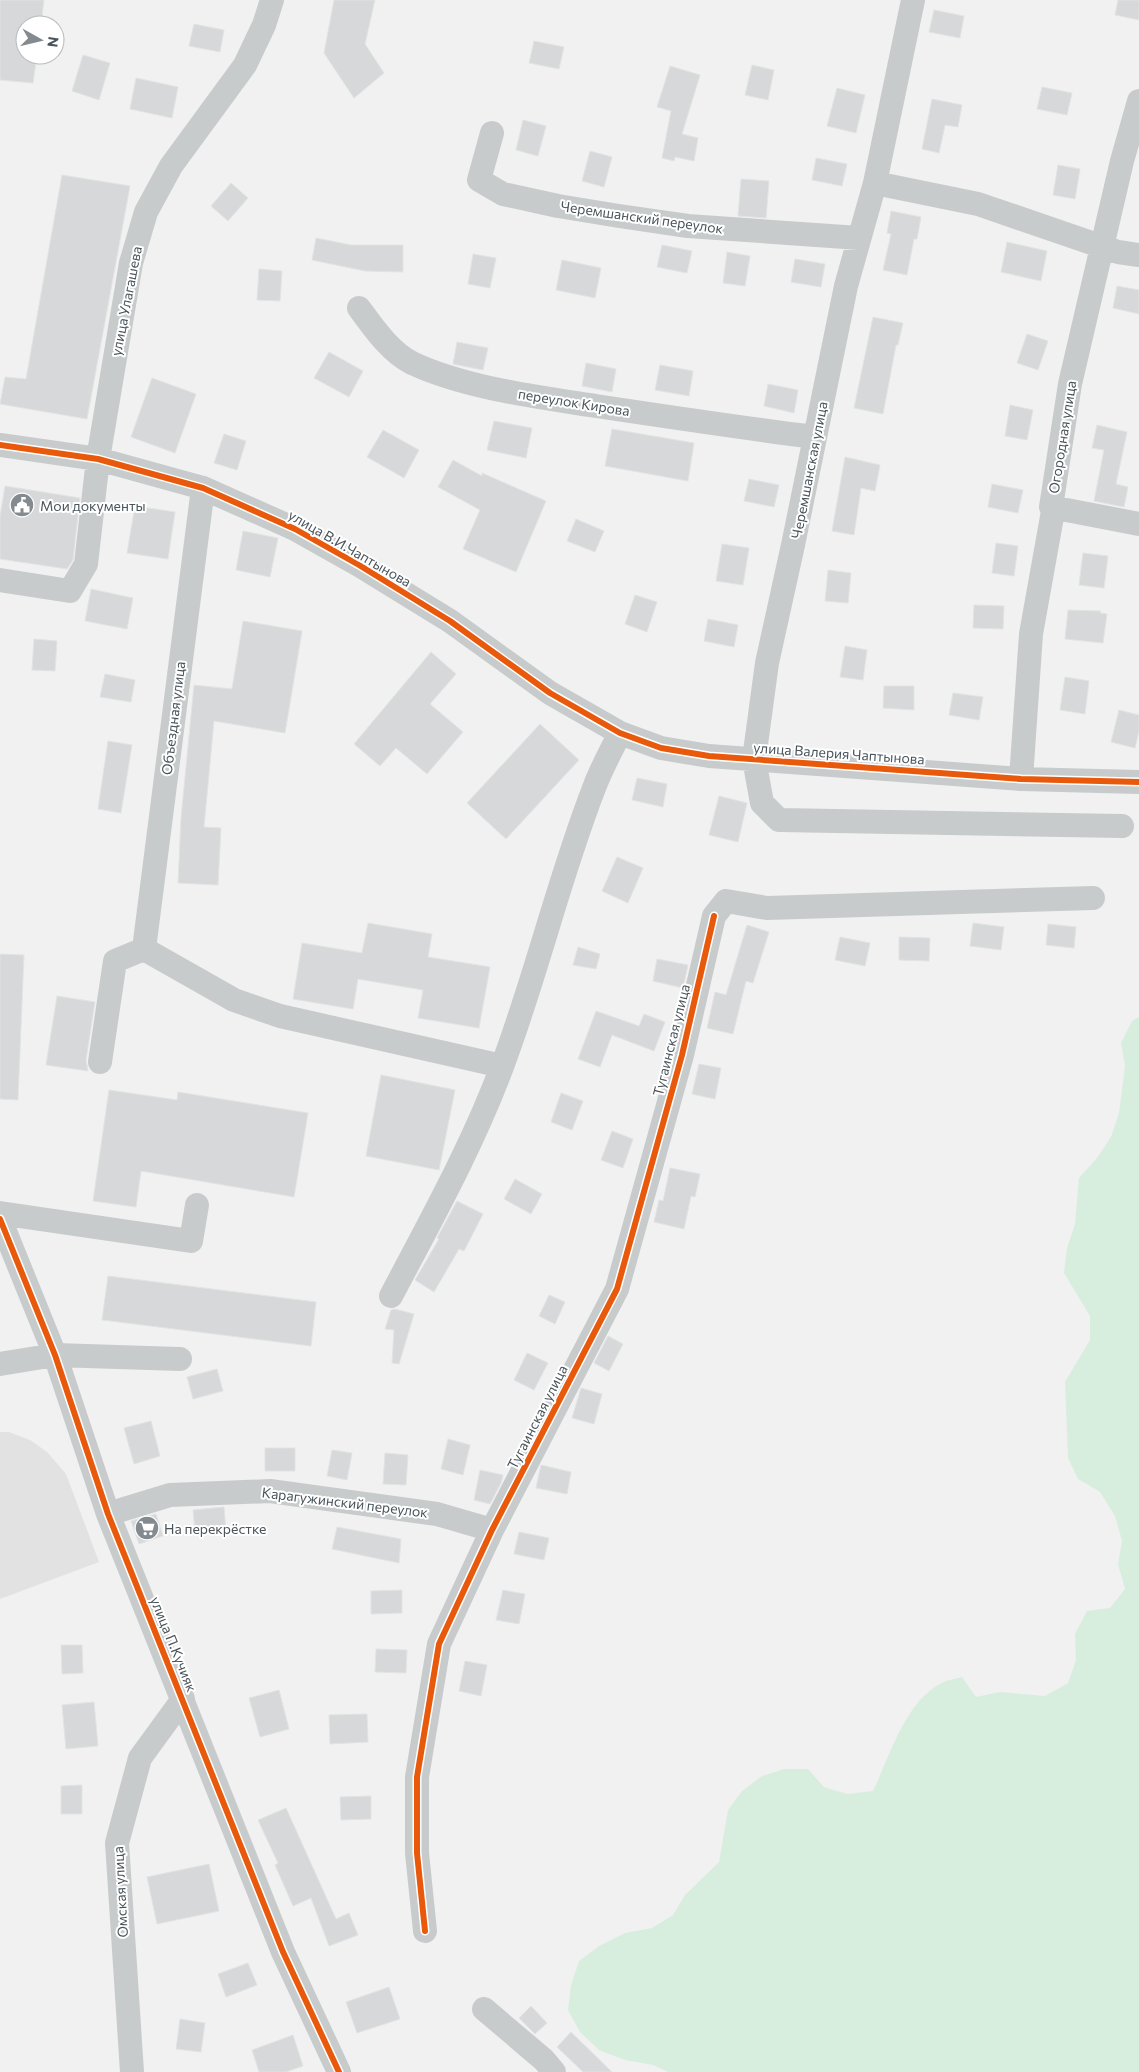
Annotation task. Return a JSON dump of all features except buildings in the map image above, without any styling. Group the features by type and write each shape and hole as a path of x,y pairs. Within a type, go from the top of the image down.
{"street":[{"name":"улица Улагашева","path":"0,580 70,591 86,564 98,458 131,263 146,212 171,166 245,65 264,25 272,0"},
{"name":"Черемшанская улица","path":"913,0 875,183 846,286 767,663 754,759 762,804 779,820 1122,826"},
{"name":"Огородная улица","path":"1021,779 1031,634 1053,511 1051,507 1070,384 1122,161 1139,101"},
{"name":"Черемшанский переулок","path":"492,133 479,180 503,194 558,206 688,226 859,238"},
{"path":"875,183 978,204 1102,246 1139,256"},
{"name":"переулок Кирова","path":"359,308 380,338 410,362 460,380 535,396 680,419 815,437"},
{"name":"улица В.И.Чаптынова","path":"0,445 98,458 203,488 295,529 450,621 550,693"},
{"name":"Объездная улица","path":"144,949 203,488"},
{"path":"1051,507 1139,524"},
{"name":"улица Валерия Чаптынова","path":"550,693 620,733 661,748 709,756 1021,779 1139,782"},
{"path":"391,1296 475,1134 530,988 570,853 595,786 620,733"},
{"name":"Тугаинская улица","path":"425,1931 417,1853 417,1777 439,1644 492,1530 617,1289 682,1055 714,916 726,901 766,908 1093,898"},
{"path":"100,1062 115,961 144,949 234,1000 280,1016 502,1066"},
{"path":"0,1213 191,1241 197,1205"},
{"name":"улица П.Кучияк","path":"0,1219 55,1355 108,1514 283,1952 339,2072"},
{"path":"0,1364 55,1355 180,1358"},
{"name":"Карагужинский переулок","path":"108,1514 170,1495 270,1491 436,1514 492,1530"},
{"name":"Омская улица","path":"132,2072 117,1843 140,1758 182,1699"},
{"path":"484,2009 544,2060 554,2072"}],"shaded area":[{"path":"0,1432 9,1432 30,1440 47,1452 66,1474 99,1562 0,1599"}],"green space":[{"path":"1139,1017 1139,2072 668,2072 653,2065 625,2060 599,2050 580,2032 568,2010 571,1985 579,1961 599,1946 625,1933 652,1928 673,1915 685,1895 719,1862 728,1810 742,1791 762,1776 784,1769 808,1769 824,1787 847,1794 873,1791 899,1732 917,1704 928,1692 942,1683 962,1677 976,1697 1000,1692 1045,1696 1068,1683 1076,1660 1075,1634 1087,1611 1110,1608 1125,1589 1118,1564 1122,1541 1115,1516 1100,1492 1078,1479 1068,1458 1065,1382 1090,1340 1090,1316 1064,1273 1067,1248 1075,1224 1079,1178 1097,1158 1111,1137 1119,1113 1125,1066 1121,1043 1132,1021"}],"cycle path":[{"path":"0,445 98,459 203,488 295,529 359,565 450,621 550,693 620,733 661,748 709,756 1021,779 1139,782"},
{"path":"425,1931 417,1853 417,1777 439,1644 492,1530 617,1289 682,1055 714,916"},
{"path":"0,1219 55,1355 108,1514 283,1952 339,2072"}],"place":[{"name":"Мои документы","path":"22,505"},
{"name":"На перекрёстке","path":"147,1528"}]}
